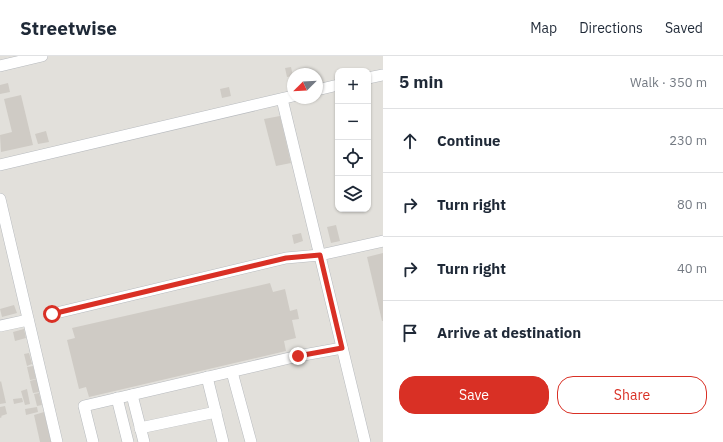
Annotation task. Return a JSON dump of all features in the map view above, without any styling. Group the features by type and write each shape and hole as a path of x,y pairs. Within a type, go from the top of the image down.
{"lane":[{"path":"0,66 42,56"},
{"path":"371,77 383,75"},
{"path":"323,89 335,86"},
{"path":"0,165 287,97"},
{"path":"282,98 365,442"},
{"path":"0,199 57,442"},
{"path":"52,314 286,258 320,255 383,241"},
{"path":"0,326 28,320"},
{"path":"93,442 84,406 298,356 342,348"},
{"path":"232,372 251,442"},
{"path":"207,377 223,442"},
{"path":"132,395 144,442"},
{"path":"118,398 128,442"},
{"path":"140,428 216,412"}],"shaded area":[{"path":"0,56 383,56 383,442 0,442"}],"building":[{"path":"291,67 291,68 287,68 287,77 285,68"},
{"path":"8,83 10,92 0,94 0,85"},
{"path":"229,87 231,96 222,98 220,89"},
{"path":"21,95 33,145 1,152 0,135 12,132 4,99"},
{"path":"280,116 291,163 276,166 264,119"},
{"path":"46,131 49,142 38,144 35,134"},
{"path":"336,225 340,241 331,243 327,227"},
{"path":"301,233 303,241 294,244 292,235"},
{"path":"383,253 383,321 382,321 367,257"},
{"path":"270,283 273,292 285,289 290,311 297,309 299,319 292,320 296,338 284,341 286,351 89,397 86,387 79,389 67,340 75,338 72,328"},
{"path":"14,305 17,313 2,317 0,309"},
{"path":"24,329 26,338 15,341 13,332"},
{"path":"29,353 32,364 27,366 24,354"},
{"path":"33,366 36,379 30,380 27,367"},
{"path":"37,379 40,392 33,393 30,381"},
{"path":"1,381 6,403 0,404 0,382"},
{"path":"27,389 30,404 25,405 21,391"},
{"path":"39,393 42,405 37,406 34,394"},
{"path":"22,398 23,402 14,404 13,399"},
{"path":"5,406 7,414 1,416 2,417 0,418 0,407"},
{"path":"37,407 38,412 26,415 25,409"},
{"path":"44,412 51,442 40,442 34,415"}],"route":[{"path":"52,314 286,258 320,255 342,348 298,356"}]}
